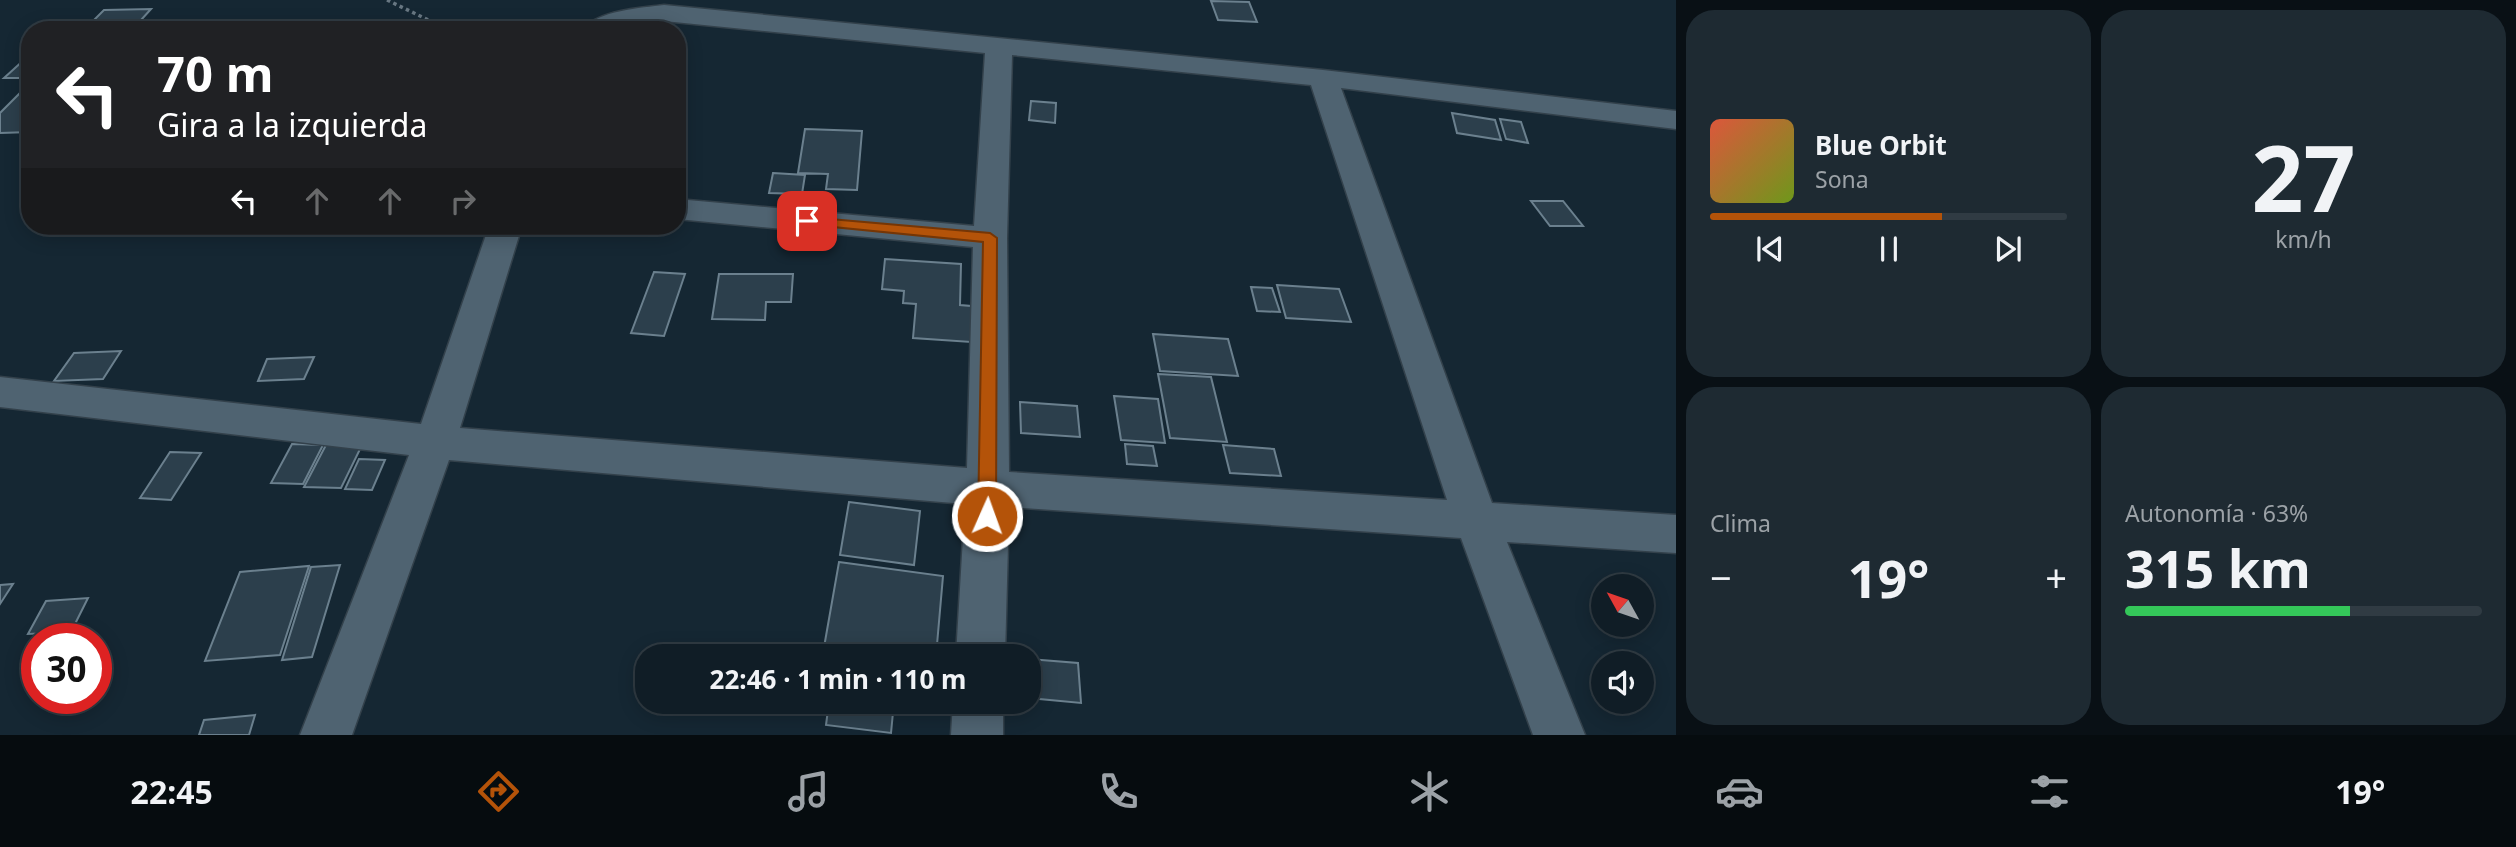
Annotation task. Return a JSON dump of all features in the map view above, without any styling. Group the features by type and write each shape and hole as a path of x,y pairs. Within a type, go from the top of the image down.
{"street":[{"path":"616,21 664,13 1323,78 1676,120"},
{"path":"981,644 988,488 990,238 999,45"},
{"path":"1323,78 1476,520 1559,735"},
{"path":"686,210 990,238"},
{"path":"326,735 435,442 503,235"},
{"path":"6,399 435,442 988,488 1676,534"},
{"path":"976,735 977,714"}],"path":[{"path":"387,0 430,21"}],"building":[{"path":"1211,1 1249,2 1257,22 1218,20"},
{"path":"151,9 140,21 93,21 104,10"},
{"path":"21,63 21,78 4,78"},
{"path":"21,92 21,132 0,133 0,113"},
{"path":"1031,101 1056,103 1055,123 1029,120"},
{"path":"1452,113 1495,120 1501,140 1457,133"},
{"path":"1500,119 1521,122 1528,143 1506,139"},
{"path":"805,129 862,131 857,190 826,189 828,174 798,173"},
{"path":"773,173 805,175 802,194 769,193"},
{"path":"1531,201 1563,201 1583,226 1550,226"},
{"path":"885,259 961,264 960,305 971,306 971,342 913,338 916,304 903,303 904,291 882,289"},
{"path":"654,272 685,274 664,336 631,333"},
{"path":"719,274 793,274 791,302 766,302 765,320 712,319"},
{"path":"1277,285 1339,289 1351,322 1286,318"},
{"path":"1251,287 1272,288 1280,312 1257,311"},
{"path":"1153,334 1228,339 1238,376 1160,371"},
{"path":"121,351 103,379 54,381 74,353"},
{"path":"314,357 304,379 258,381 267,359"},
{"path":"1158,374 1211,377 1227,442 1170,438"},
{"path":"1114,396 1158,399 1165,443 1121,440"},
{"path":"1020,402 1077,406 1080,437 1021,433"},
{"path":"327,443 363,443 341,488 304,487"},
{"path":"292,444 323,445 303,484 271,483"},
{"path":"1125,444 1153,446 1157,466 1127,464"},
{"path":"1223,445 1274,449 1281,476 1230,473"},
{"path":"170,452 201,453 171,500 140,498"},
{"path":"359,459 385,460 372,490 345,489"},
{"path":"849,502 920,511 914,565 840,555"},
{"path":"839,562 943,576 937,644 825,644"},
{"path":"340,565 312,657 282,660 311,567"},
{"path":"309,566 280,655 205,661 240,572"},
{"path":"13,584 0,604 0,585"},
{"path":"88,598 76,623 34,623 46,601"},
{"path":"1041,660 1078,663 1081,703 1041,699"},
{"path":"827,714 893,714 891,733 826,725"},
{"path":"255,715 249,735 199,735 204,720"}],"route":[{"path":"807,221 990,238 987,516"}]}
